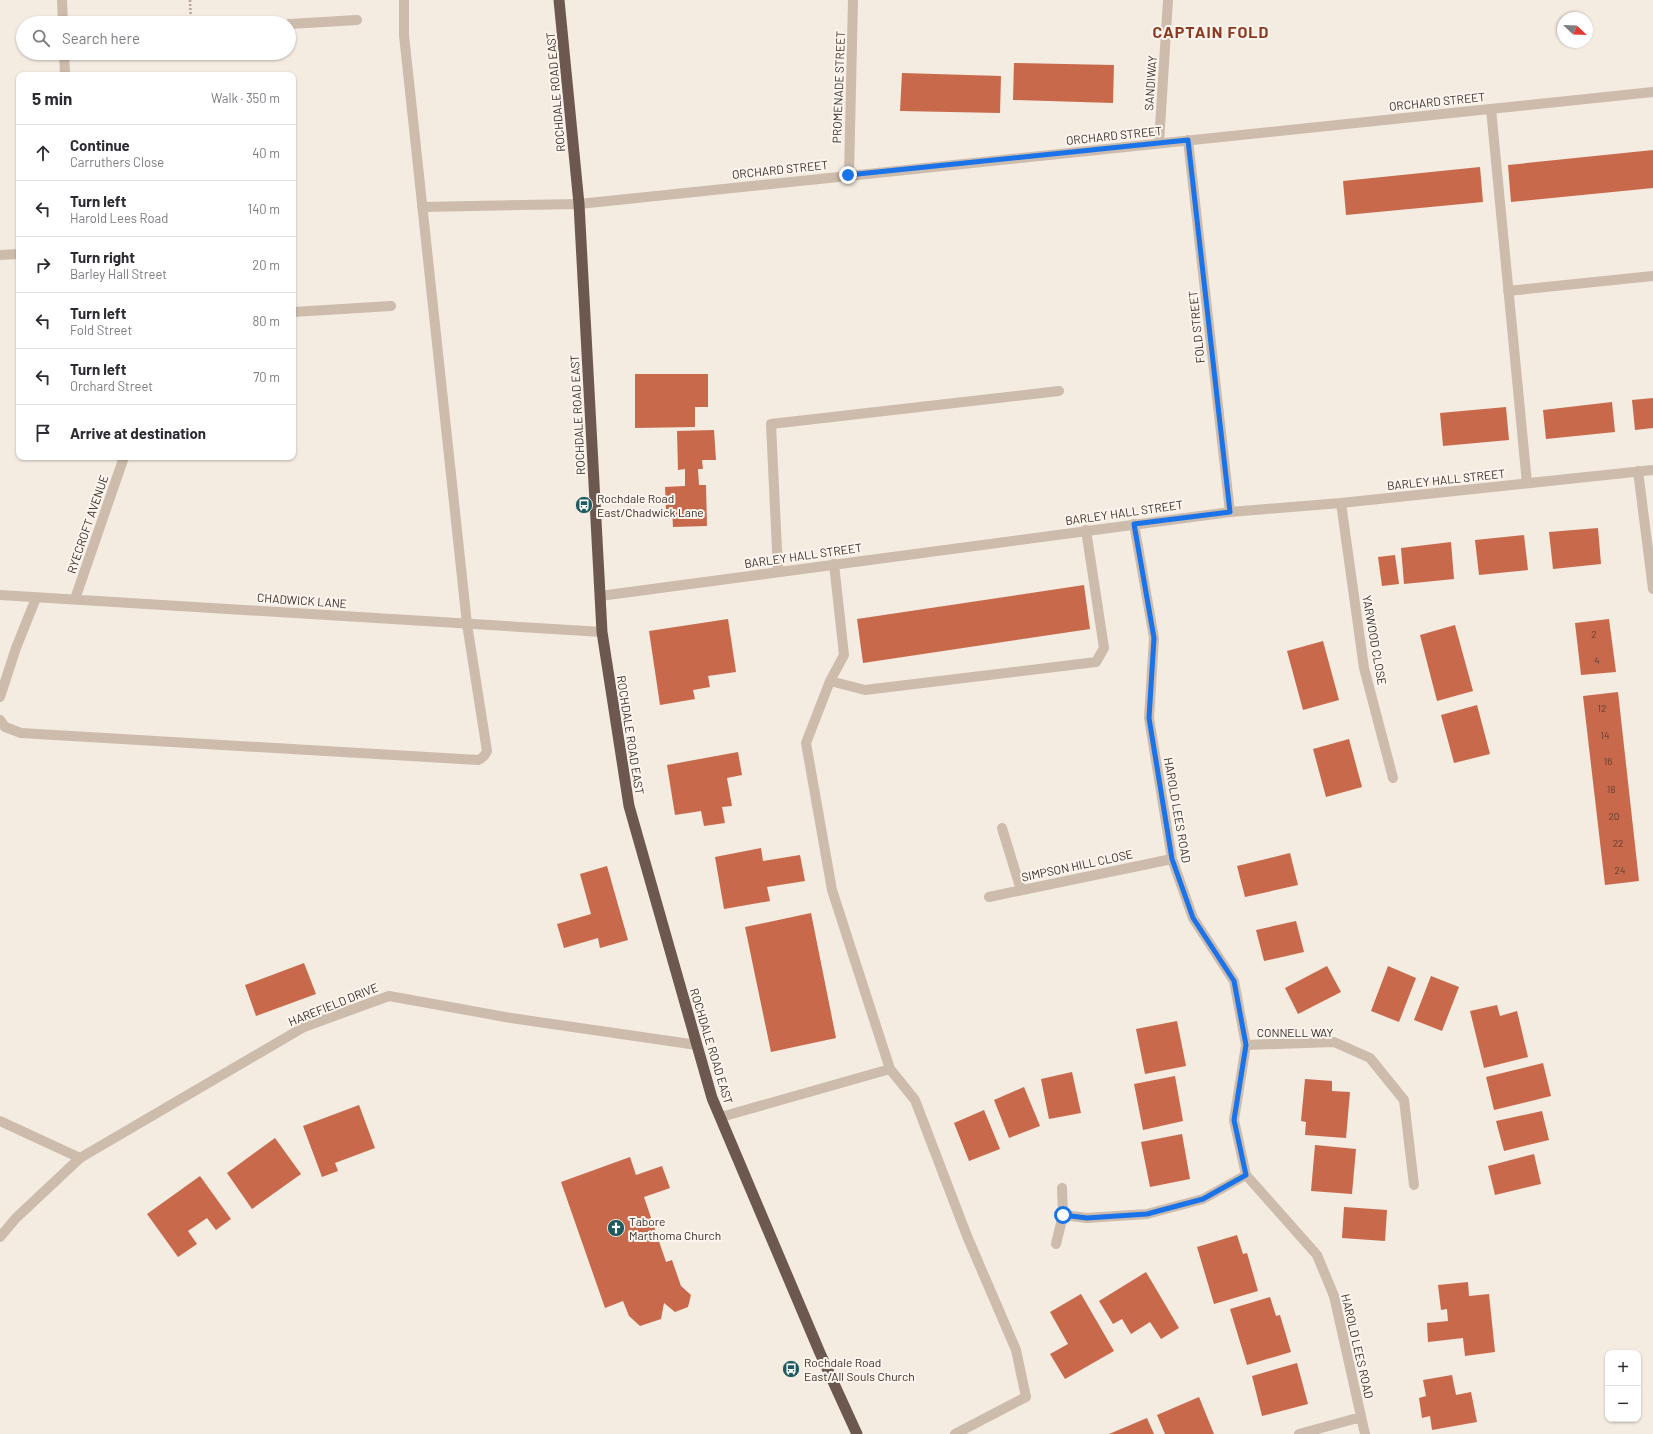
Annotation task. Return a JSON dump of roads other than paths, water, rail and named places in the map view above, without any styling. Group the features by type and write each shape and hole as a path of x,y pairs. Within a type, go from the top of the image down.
{"highway":[{"name":"ROCHDALE ROAD EAST","path":"559,0 579,204 602,632 628,806 712,1098 820,1353 857,1434"}],"street":[{"path":"62,0 63,16"},
{"path":"0,720 5,727 21,734 478,760 483,758 487,751 467,624 404,35 404,0"},
{"name":"PROMENADE STREET","path":"848,175 853,0"},
{"name":"SANDIWAY","path":"1159,143 1168,0"},
{"path":"296,24 357,20"},
{"path":"64,60 65,72"},
{"name":"ORCHARD STREET","path":"422,207 579,204 1653,92"},
{"path":"1491,109 1527,483"},
{"name":"FOLD STREET","path":"1188,140 1230,512"},
{"path":"0,255 16,254"},
{"path":"1508,291 1653,276"},
{"path":"296,312 391,306"},
{"path":"778,571 771,424 1060,391"},
{"name":"RYECROFT AVENUE","path":"75,599 123,460"},
{"name":"BARLEY HALL STREET","path":"600,596 778,571 1230,512 1341,503 1653,470"},
{"path":"1638,471 1653,589"},
{"name":"YARWOOD CLOSE","path":"1341,503 1364,668 1393,778"},
{"name":"HAROLD LEES ROAD","path":"1134,524 1154,638 1149,718 1172,859 1193,918 1234,981 1246,1045 1234,1120 1246,1175 1317,1255 1334,1296 1365,1434"},
{"path":"830,681 865,690 1096,662 1104,648 1086,530"},
{"path":"834,564 844,655 830,681 806,743 832,890 890,1069 914,1100 967,1236 1016,1350 1026,1397 955,1434"},
{"name":"CHADWICK LANE","path":"0,595 602,632"},
{"path":"0,697 16,648 36,598"},
{"path":"1002,828 1021,890"},
{"name":"SIMPSON HILL CLOSE","path":"989,897 1172,859"},
{"name":"HAREFIELD DRIVE","path":"0,1237 16,1218 80,1158 304,1027 388,996 511,1018 697,1045"},
{"name":"CONNELL WAY","path":"1246,1045 1334,1042 1370,1058 1404,1100 1414,1186"},
{"path":"721,1117 890,1069"},
{"path":"0,1121 80,1158"},
{"path":"1063,1215 1087,1218 1147,1214 1203,1199 1246,1175"},
{"path":"1056,1244 1063,1215 1062,1188"},
{"path":"1299,1434 1361,1416"}],"place":[{"name":"Rochdale Road East/Chadwick Lane","path":"584,505"},
{"name":"Tabore Marthoma Church","path":"616,1228"},
{"name":"Rochdale Road East/All Souls Church","path":"791,1369"}],"district":[{"name":"CAPTAIN FOLD","path":"1211,31"}]}
